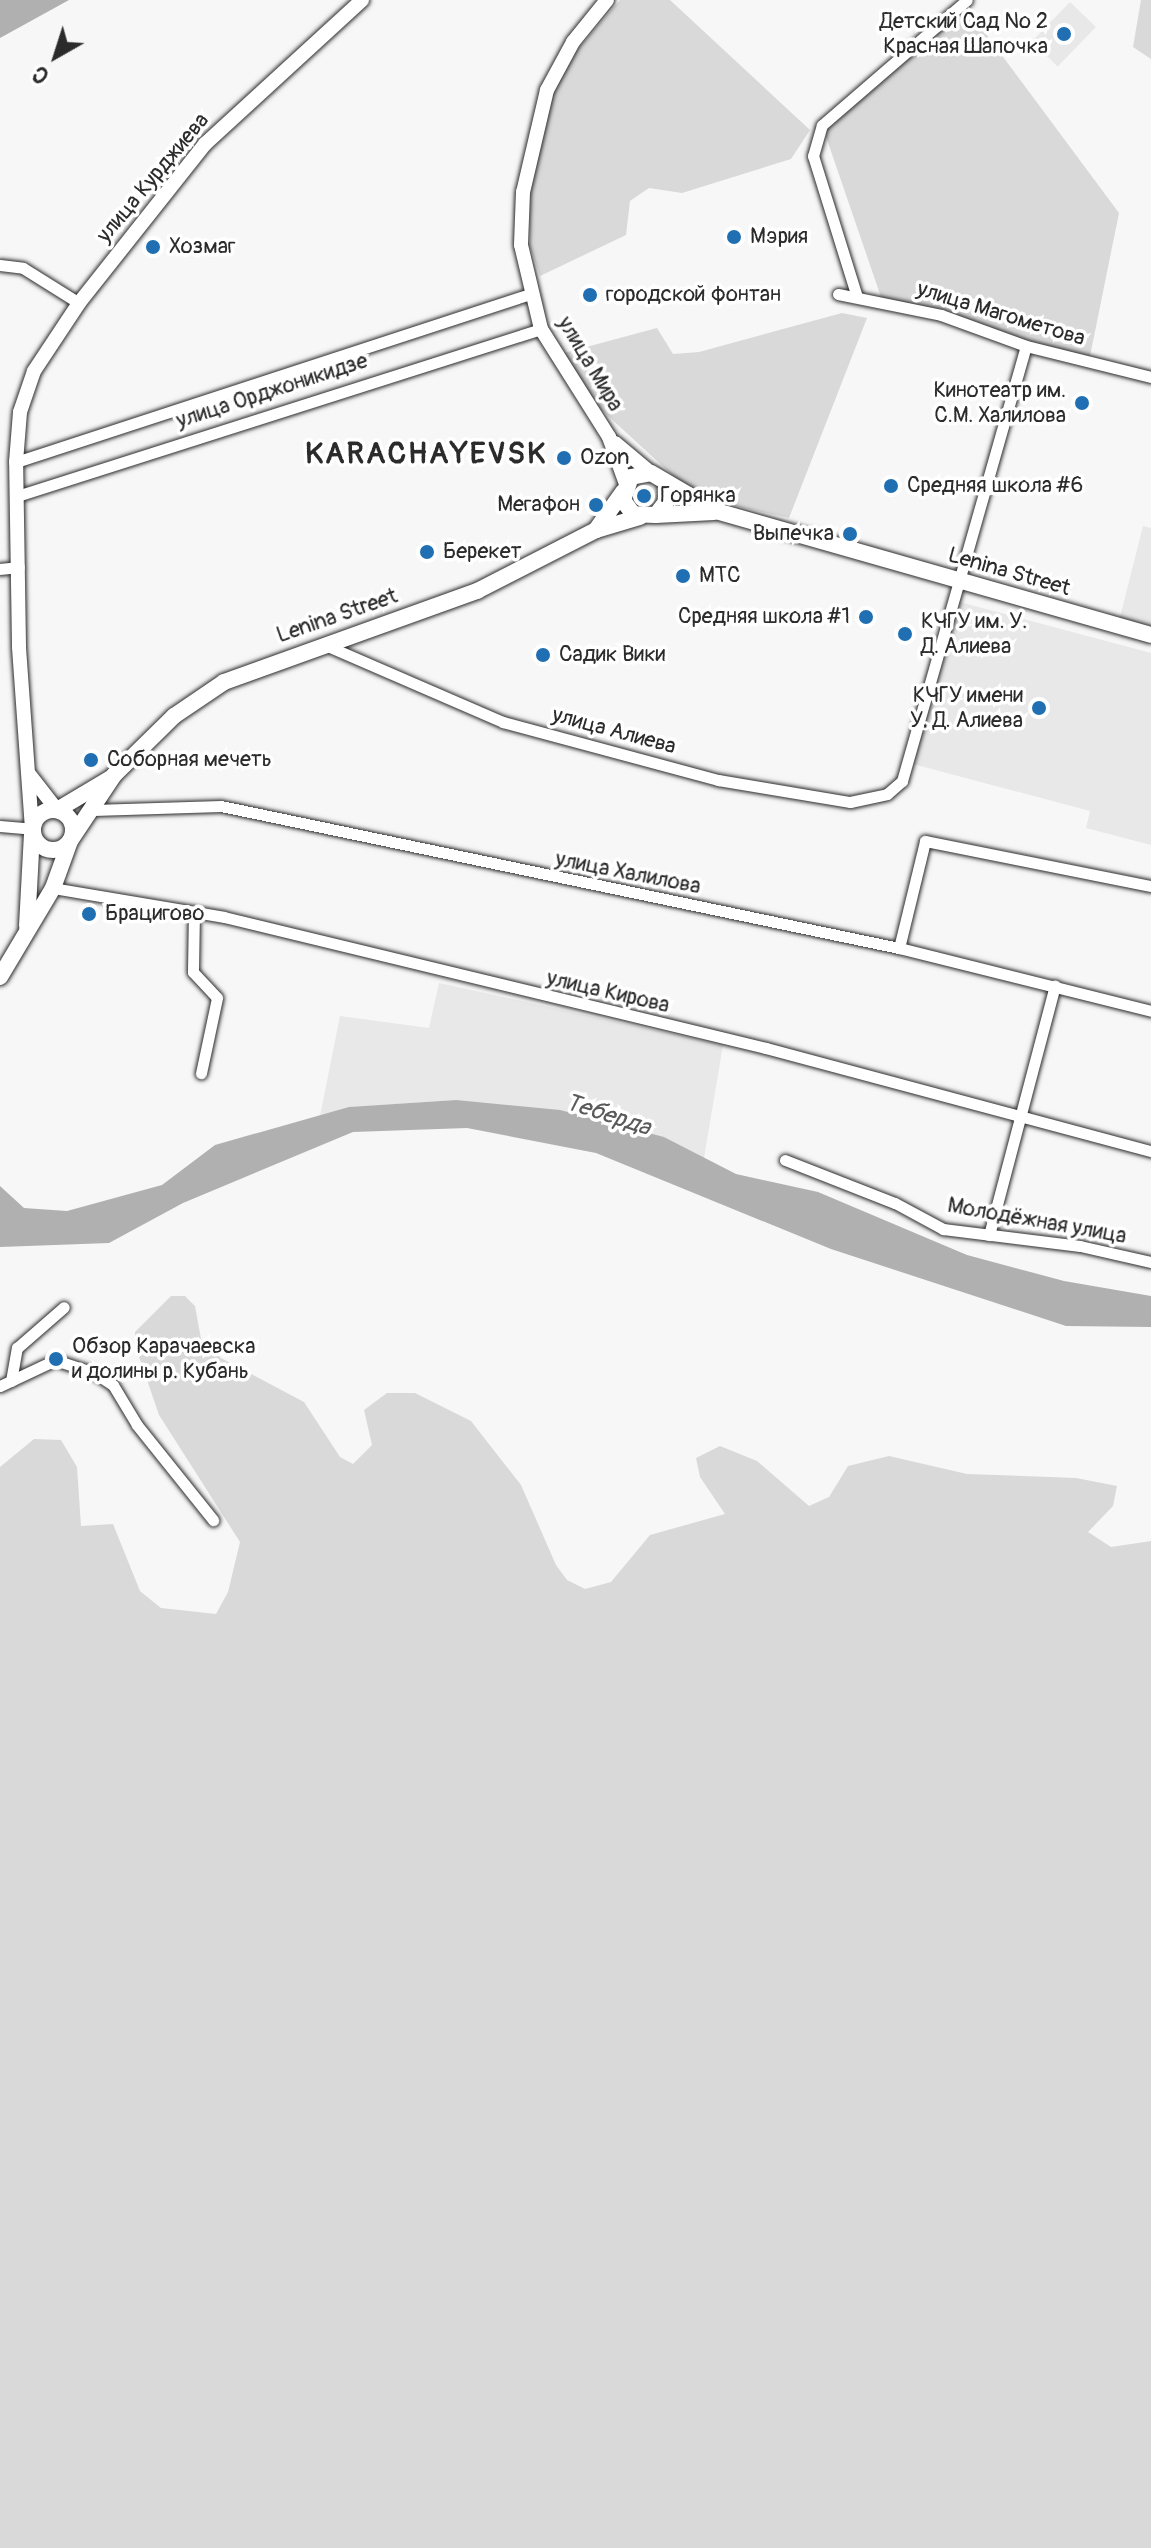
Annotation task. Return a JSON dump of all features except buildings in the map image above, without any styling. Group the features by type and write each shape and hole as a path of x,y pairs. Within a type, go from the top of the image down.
{"main road":[{"path":"651,473 666,487 666,502 648,516 626,507 624,488 638,474 651,473"},
{"name":"Lenina Street","path":"666,487 716,511 1151,635"},
{"name":"Lenina Street","path":"596,530 624,488"},
{"name":"Lenina Street","path":"0,977 53,888 70,841 114,775 161,727 224,682 477,591 596,530 648,516 716,511"},
{"name":"Lenina Street","path":"57,810 114,775"},
{"path":"57,810 72,822 70,841 63,848 45,849 32,829 38,816 57,810"},
{"name":"Lenina Street","path":"25,936 32,896 32,829"}],"street":[{"name":"улица Курджиева","path":"16,462 19,416 34,371 79,303 205,144 362,0"},
{"name":"улица Мира","path":"607,0 573,42 547,90 534,130 521,245 530,294 541,329 609,437 624,488"},
{"path":"857,297 813,156 822,125 967,0"},
{"path":"0,265 23,268 79,303"},
{"name":"улица Орджоникидзе","path":"16,462 530,294"},
{"name":"улица Магометова","path":"838,294 941,315 1026,346 1151,377"},
{"name":"улица Орджоникидзе","path":"17,496 541,329"},
{"path":"958,580 1026,346"},
{"name":"улица Мира","path":"609,437 651,473"},
{"path":"0,826 32,829 25,767 16,462"},
{"path":"0,569 19,567"},
{"name":"улица Алиева","path":"325,644 503,722 718,780 850,802 887,794 902,781 958,580"},
{"path":"25,767 57,810"},
{"name":"улица Халилова","path":"93,810 221,806 899,948 1151,1011"},
{"path":"899,948 925,841 1151,886"},
{"name":"улица Кирова","path":"53,888 194,912 1021,1115 1151,1151"},
{"path":"194,912 193,972 217,998 201,1073"},
{"path":"989,1235 1055,986"},
{"name":"Молодёжная улица","path":"785,1160 895,1203 943,1229 1151,1262"},
{"path":"6,1384 17,1348 64,1307"},
{"path":"6,1384 55,1360 93,1372 113,1385 137,1425 213,1520"}],"shaded area":[{"path":"0,0 69,0 0,38"},
{"path":"620,0 670,0 810,130 791,159 682,193 649,188 630,201 626,235 540,276 530,246 530,174 552,95 578,49"},
{"path":"1141,0 1151,0 1151,59 1133,47"},
{"name":"Детский Сад № 2 Красная Шапочка","path":"1070,2 1096,27 1058,67 1032,42"},
{"path":"963,3 1119,213 1089,361 882,300 822,125"},
{"path":"842,313 867,318 789,518 713,501 681,483 593,402 564,353 657,328 673,354 699,352"},
{"path":"1143,526 1151,528 1151,629 1119,621"},
{"name":"КЧГУ имени У. Д. Алиева","path":"956,601 1151,653 1151,845 1086,828 1090,811 913,764"},
{"path":"439,983 723,1045 704,1158 664,1137 456,1100 350,1107 320,1116 340,1016 429,1028"},
{"path":"456,1100 560,1110 664,1137 736,1174 818,1192 967,1255 1064,1281 1151,1296 1151,1327 1066,1326 831,1249 596,1153 467,1128 353,1132 183,1203 109,1243 0,1247 0,1186 24,1208 67,1211 162,1185 215,1145 349,1107"},
{"path":"171,1296 185,1296 195,1306 201,1339 221,1358 304,1402 340,1457 353,1464 372,1445 364,1410 387,1393 415,1393 471,1421 521,1485 556,1565 567,1580 585,1589 611,1582 650,1535 725,1514 700,1477 696,1458 720,1446 757,1461 809,1506 829,1497 848,1466 889,1456 967,1474 1076,1478 1117,1486 1113,1506 1088,1532 1111,1547 1151,1541 1151,2548 0,2548 0,1467 34,1439 61,1440 77,1467 81,1526 113,1524 140,1591 161,1608 216,1614 228,1592 240,1542 159,1415 135,1345 135,1332"}],"place":[{"name":"Детский Сад № 2 Красная Шапочка","path":"1064,34"},
{"name":"Мэрия","path":"734,237"},
{"name":"Хозмаг","path":"153,247"},
{"name":"городской фонтан","path":"590,295"},
{"name":"Кинотеатр им. С.М. Халилова","path":"1082,403"},
{"name":"Ozon","path":"564,458"},
{"name":"Средняя школа #6","path":"891,486"},
{"name":"Горянка","path":"644,496"},
{"name":"Мегафон","path":"596,505"},
{"name":"Выпечка","path":"850,534"},
{"name":"Берекет","path":"427,552"},
{"name":"МТС","path":"683,576"},
{"name":"Средняя школа #1","path":"866,617"},
{"name":"КЧГУ им. У. Д. Алиева","path":"905,634"},
{"name":"Садик Вики","path":"543,655"},
{"name":"КЧГУ имени У. Д. Алиева","path":"1039,708"},
{"name":"Соборная мечеть","path":"91,760"},
{"name":"Брацигово","path":"89,914"},
{"name":"Обзор Карачаевска и долины р. Кубань","path":"56,1359"}],"district":[{"name":"KARACHAYEVSK","path":"426,454"}],"water label":[{"name":"Теберда","path":"608,1115"}]}
